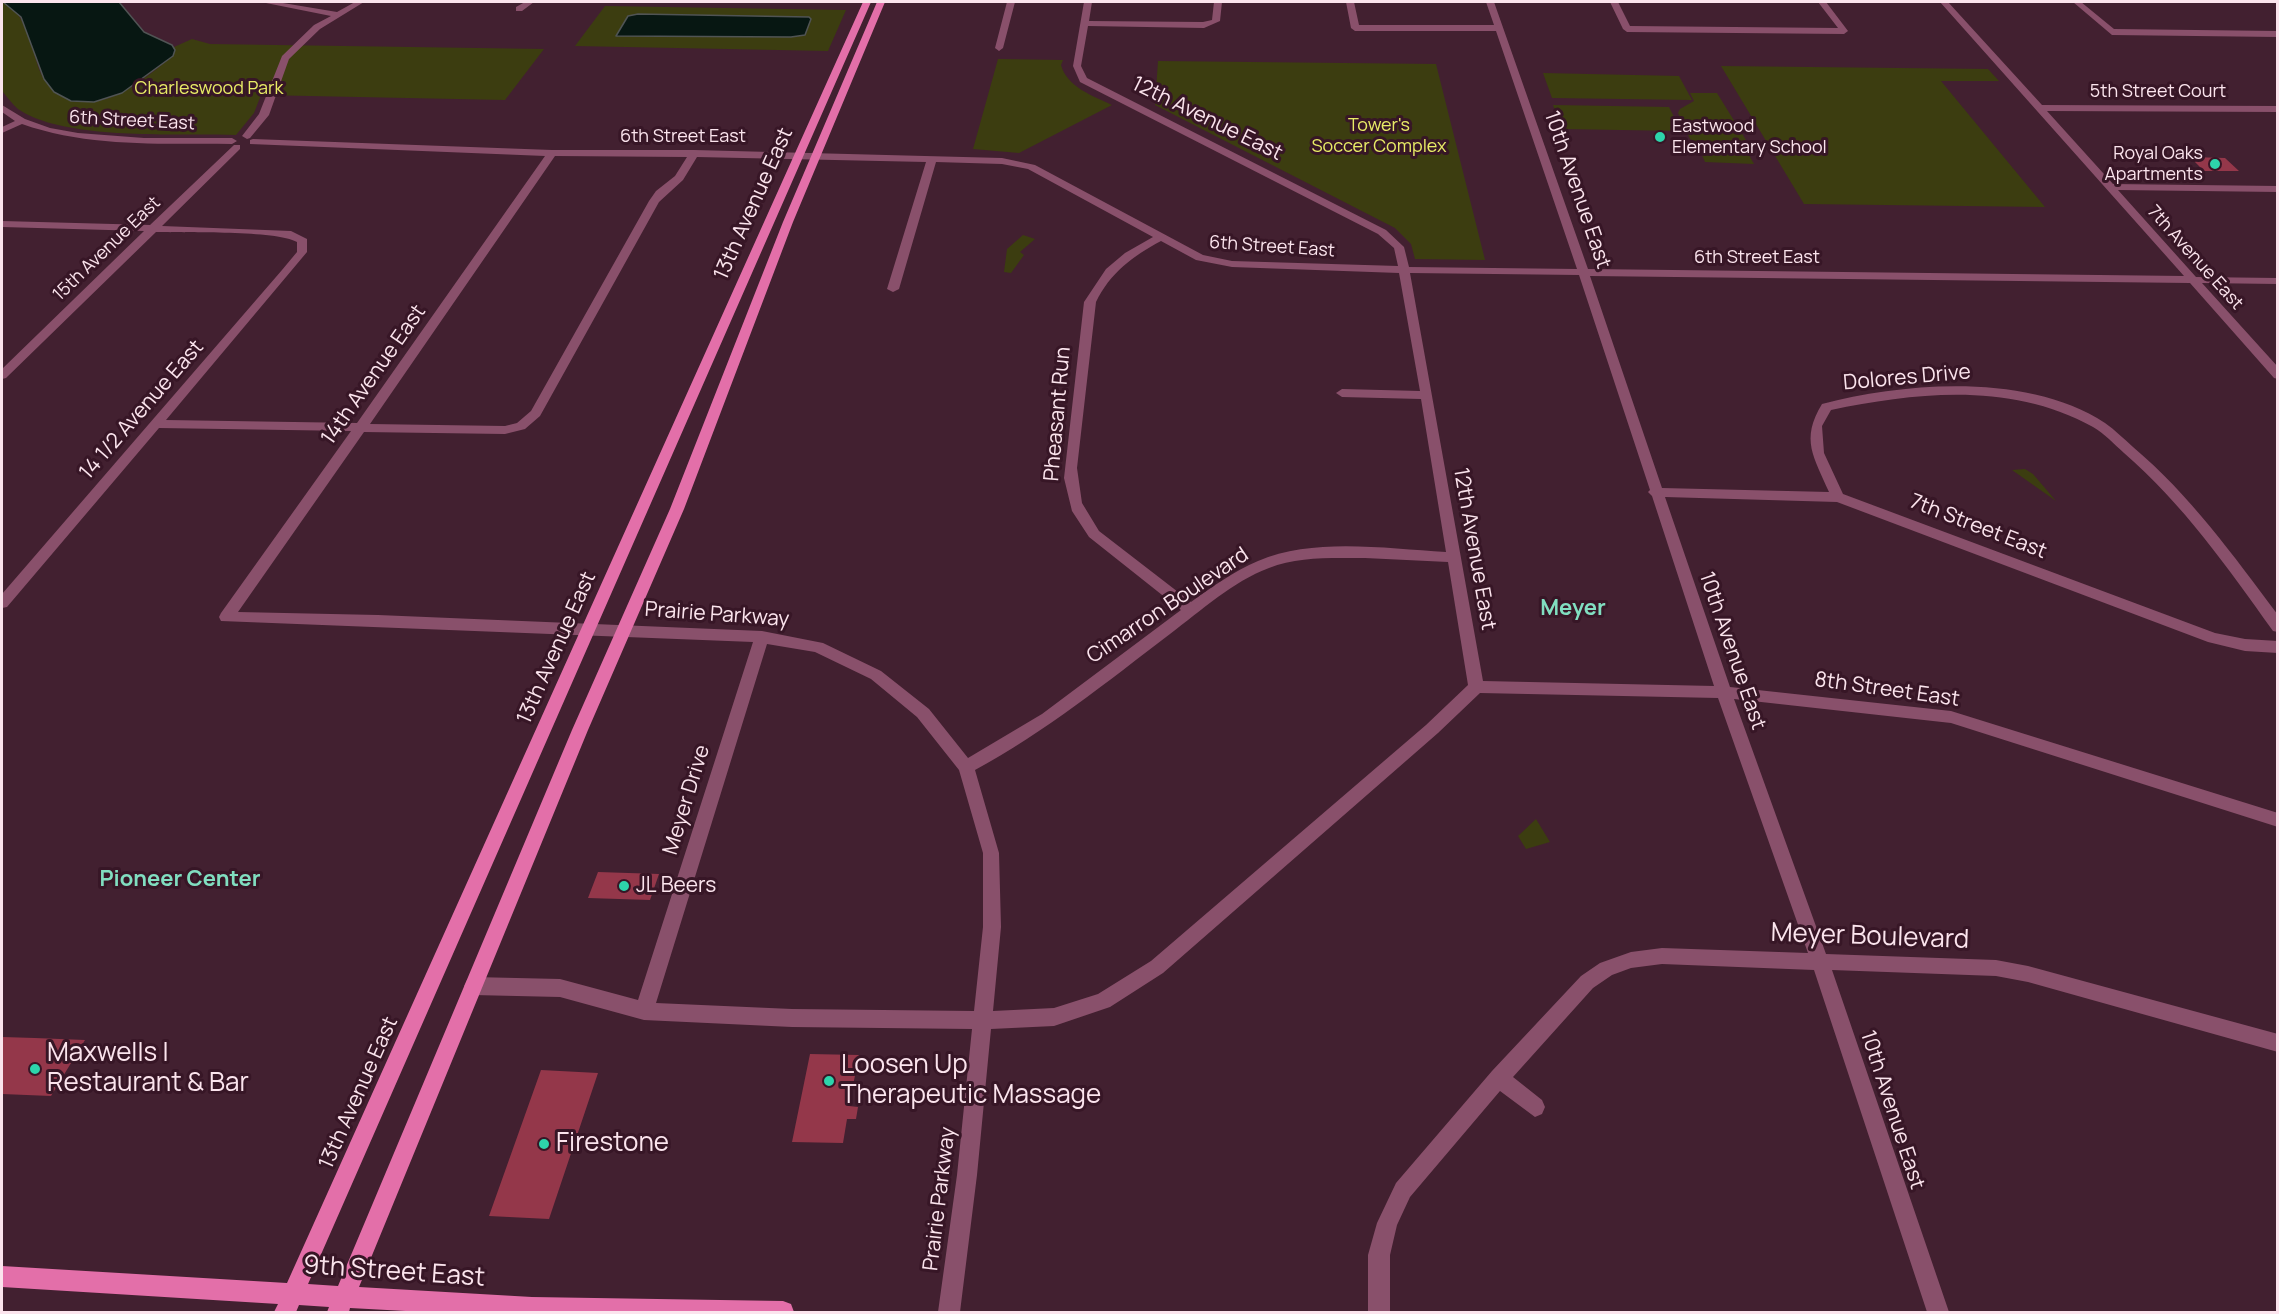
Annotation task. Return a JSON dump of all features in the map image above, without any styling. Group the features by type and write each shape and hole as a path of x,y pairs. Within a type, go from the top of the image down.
{"main road":[{"name":"13th Avenue East","path":"290,1303 524,770 589,629 867,2"},
{"name":"13th Avenue East","path":"341,1304 623,631 677,509 815,156 881,2"},
{"name":"9th Street East","path":"2,1278 290,1303 783,1312"}],"street":[{"path":"265,2 336,14"},
{"path":"250,139 264,114 285,58 300,41 336,14 360,2"},
{"path":"519,9 530,2"},
{"path":"999,48 1011,2"},
{"name":"12th Avenue East","path":"1088,2 1077,66 1083,80 1382,232 1399,247 1427,395 1476,687"},
{"path":"1083,23 1204,25 1216,21 1218,2"},
{"path":"1350,2 1355,28 1500,28"},
{"name":"10th Avenue East","path":"1490,2 1655,492 1821,962 1938,1312"},
{"path":"1614,2 1628,29 1844,31 1822,2"},
{"name":"7th Avenue East","path":"1944,2 2277,375"},
{"path":"2077,2 2112,32 2277,34"},
{"name":"6th Street East","path":"2,108 22,122 50,133 81,137 235,144 250,139 552,153 694,153 1002,161 1031,167 1200,258 1232,264 1404,270 2277,281"},
{"name":"5th Street Court","path":"2038,108 2277,110"},
{"path":"2,130 22,122"},
{"name":"15th Avenue East","path":"2,375 153,228 235,144"},
{"name":"14th Avenue East","path":"226,617 362,427 552,153"},
{"path":"156,424 505,430 521,426 536,413 654,201 660,193 679,178 694,153"},
{"path":"893,289 932,159"},
{"path":"2109,187 2277,189"},
{"path":"2,224 153,228"},
{"name":"14 1/2 Avenue East","path":"2,603 302,252 303,241 291,234 153,228"},
{"name":"Pheasant Run","path":"1161,237 1131,254 1114,267 1095,288 1086,316 1070,486 1082,519 1094,534 1191,610"},
{"name":"Dolores Drive","path":"1838,497 1818,453 1816,426 1826,406 1858,400 1942,391 1991,390 2030,396 2097,424 2141,459 2186,507 2277,627"},
{"path":"1341,393 1427,395"},
{"name":"7th Street East","path":"1655,492 1838,497 2213,638 2245,645 2277,647"},
{"name":"Cimarron Boulevard","path":"966,767 1022,735 1191,610 1256,568 1274,561 1297,557 1340,554 1454,556"},
{"name":"Prairie Parkway","path":"226,617 762,637 818,647 876,675 923,713 966,767 991,853 992,927 967,1175 949,1312"},
{"name":"Meyer Drive","path":"644,1011 762,637"},
{"path":"473,986 560,988 644,1011 792,1017 981,1020 1054,1017 1103,1001 1157,967 1432,729 1476,687"},
{"name":"8th Street East","path":"1476,687 1724,692 1952,717 2277,820"},
{"name":"Meyer Boulevard","path":"1379,1312 1379,1255 1387,1222 1402,1190 1499,1078 1587,982 1606,969 1631,960 1662,956 1996,968 2028,974 2277,1043"},
{"path":"1499,1078 1535,1107"}],"green space":[{"name":"Charleswood Park","path":"2,2 19,16 45,80 61,94 78,101 94,101 111,97 127,89 173,56 174,47 192,39 210,44 544,49 505,100 261,95 254,113 236,135 92,131 38,119 18,109 3,92"},
{"path":"605,6 846,10 828,51 575,46"},
{"path":"998,59 1063,60 1061,65 1064,73 1075,85 1112,105 1019,153 973,149"},
{"name":"Tower's Soccer Complex","path":"1158,61 1436,64 1485,260 1415,259 1411,244 1395,228 1155,105"},
{"path":"1721,66 1988,69 1999,81 1941,81 2045,207 1804,204"},
{"path":"1543,73 1679,76 1692,100 1552,98"},
{"path":"1690,93 1717,93 1746,140 1748,145 1744,146 1754,164 1705,162 1697,144 1700,144 1690,139 1678,113 1680,109 1694,101"},
{"path":"1553,105 1669,107 1681,131 1562,129"},
{"path":"1023,235 1035,239 1020,252 1024,255 1011,273 1004,272 1007,249"},
{"path":"2025,469 2033,474 2056,501 2012,470"},
{"path":"1536,819 1550,842 1526,849 1518,836"}],"shaded area":[{"path":"3,2 119,2 144,32 172,45 175,50 173,56 122,93 94,102 71,101 54,92 44,79 21,17"},
{"path":"638,14 809,17 811,19 805,35 791,37 616,36 628,16"}],"building":[{"name":"Royal Oaks Apartments","path":"2190,157 2225,158 2239,171 2204,171"},
{"name":"JL Beers","path":"598,872 659,874 650,900 588,898"},
{"name":"Maxwells | Restaurant & Bar","path":"2,1037 85,1040 51,1096 2,1094"},
{"name":"Loosen Up Therapeutic Massage","path":"810,1054 859,1055 849,1106 858,1107 856,1119 847,1119 843,1143 792,1142"},
{"name":"Firestone","path":"541,1070 598,1073 549,1219 489,1216"}],"place":[{"name":"Eastwood Elementary School","path":"1660,137"},
{"name":"Royal Oaks Apartments","path":"2215,164"},
{"name":"JL Beers","path":"624,886"},
{"name":"Maxwells | Restaurant & Bar","path":"35,1069"},
{"name":"Loosen Up Therapeutic Massage","path":"829,1081"},
{"name":"Firestone","path":"544,1144"}],"district":[{"name":"Meyer","path":"1573,609"},
{"name":"Pioneer Center","path":"180,880"}]}
